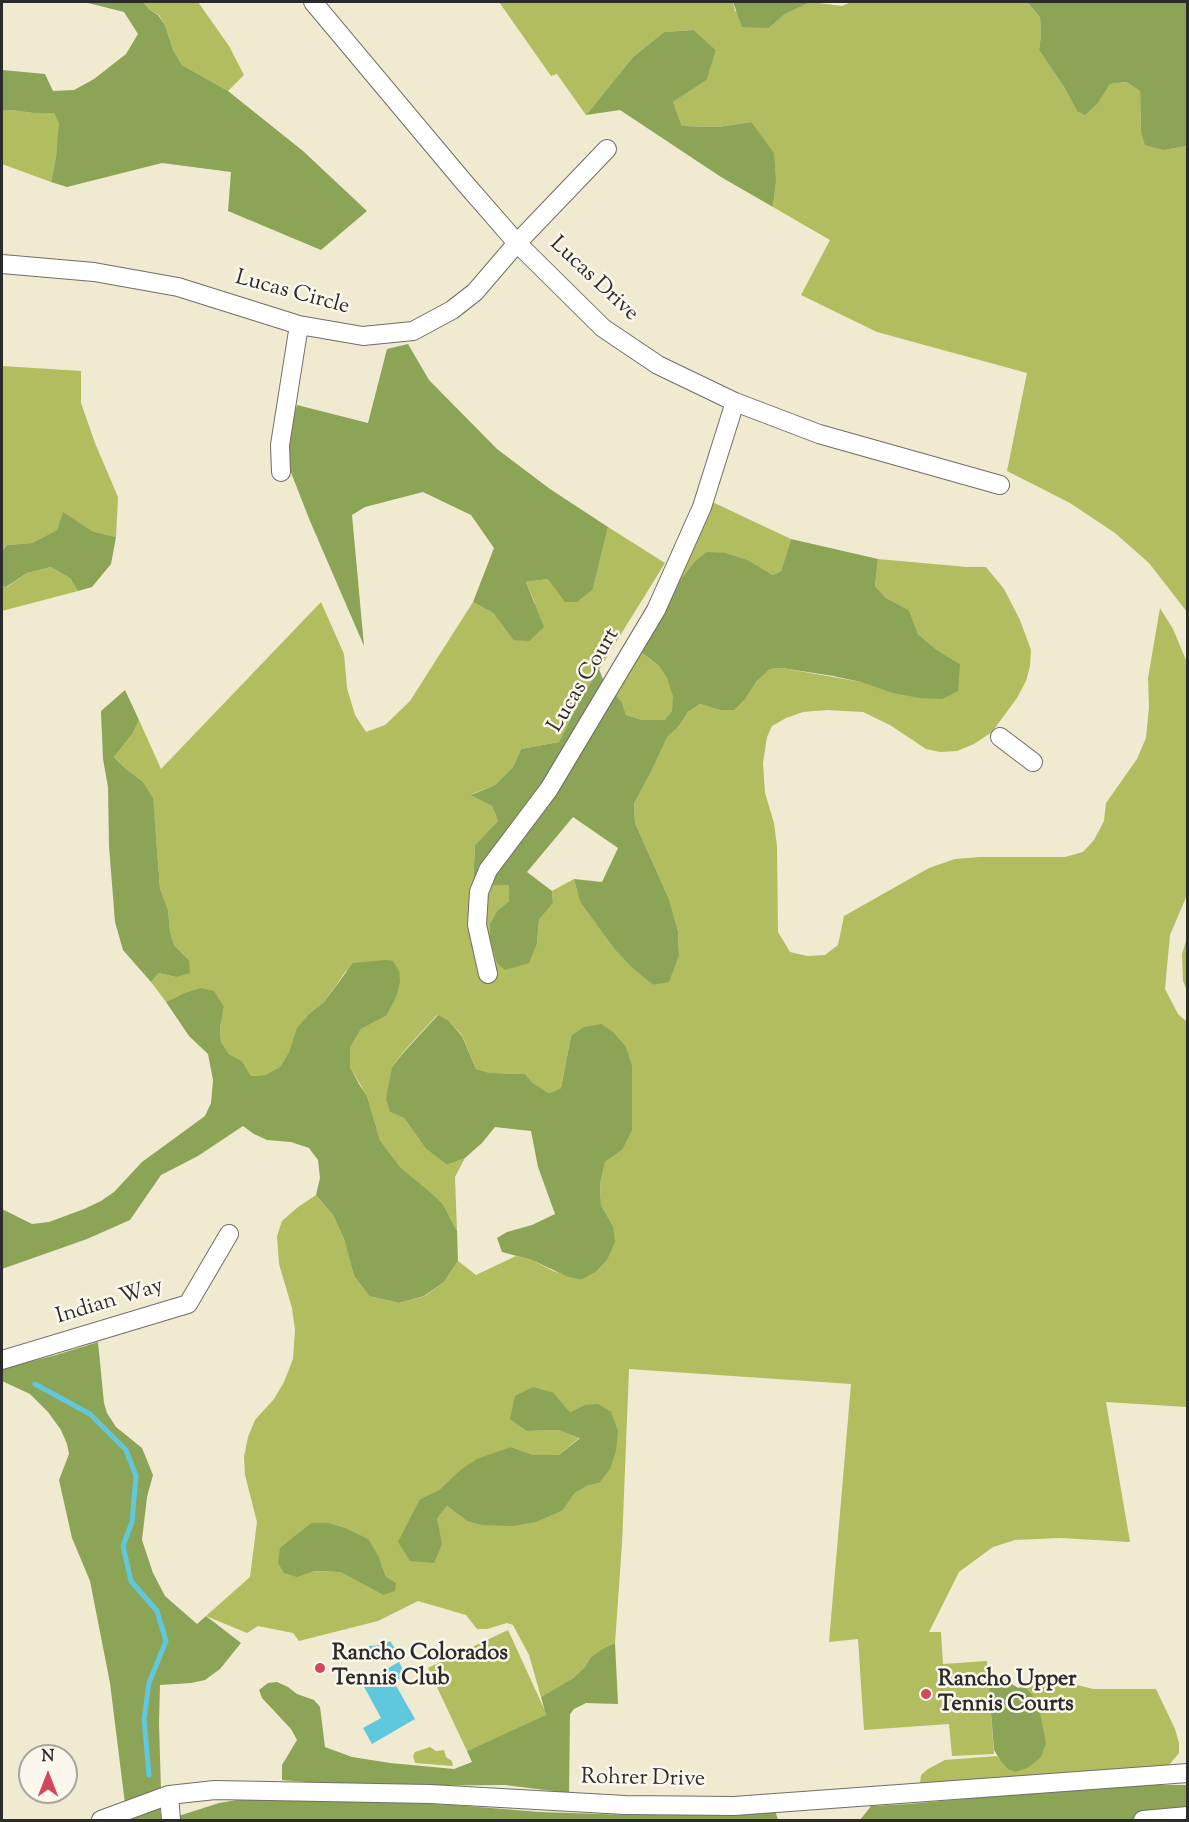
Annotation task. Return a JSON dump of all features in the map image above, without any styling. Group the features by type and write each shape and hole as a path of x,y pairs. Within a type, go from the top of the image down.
{"street":[{"name":"Lucas Drive","path":"313,2 517,243 603,328 657,365 735,402 819,434 1000,485"},
{"name":"Lucas Circle","path":"2,264 94,272 178,286 299,325 363,336 413,331 453,310 475,292 517,243 607,149"},
{"path":"281,472 280,445 299,325"},
{"name":"Lucas Court","path":"488,974 477,925 479,892 488,870 549,789 656,610 702,507 735,402"},
{"path":"1000,737 1033,762"},
{"name":"Indian Way","path":"2,1360 188,1304 229,1234"},
{"name":"Rohrer Drive","path":"101,1821 169,1795 215,1790 430,1794 625,1805 734,1806 1188,1773"},
{"path":"169,1795 171,1821"},
{"path":"1143,1821 1188,1816"}],"green space":[{"path":"89,2 143,2 158,15 165,25 173,50 182,65 228,91 303,151 367,211 321,250 228,211 231,172 162,163 67,187 51,182 59,123 54,113 2,111 2,70 45,74 53,91 74,90 94,79 126,54 138,34 124,12"},
{"path":"143,2 198,2 229,46 244,75 228,91 182,65 173,50 165,25 159,15"},
{"path":"499,2 733,2 735,11 769,28 785,14 811,2 842,6 851,2 1027,2 1040,17 1039,50 1077,111 1098,103 1110,84 1126,82 1140,91 1141,132 1164,150 1187,146 1187,612 1149,563 1115,533 1070,503 1007,471 1027,373 877,332 801,295 830,240 773,207 776,182 751,122 718,127 682,126 673,102 707,80 716,50 694,30 664,32 633,57 586,115 557,74 551,76"},
{"path":"733,2 811,2 785,14 769,28 742,27"},
{"path":"1027,2 1187,2 1187,146 1164,150 1145,145 1141,132 1140,91 1126,82 1110,84 1098,103 1085,115 1077,111 1039,50 1040,17"},
{"path":"694,30 716,50 707,80 673,102 682,126 718,127 751,122 774,153 776,182 773,207 721,177 620,110 586,115 633,57 664,32"},
{"path":"2,111 54,113 60,123 51,182 2,164"},
{"path":"408,344 429,380 497,449 550,489 608,527 593,589 577,602 565,602 548,579 526,582 544,627 529,641 513,640 493,613 473,602 494,548 471,515 423,492 365,507 352,515 364,646 310,521 290,470 288,434 297,405 368,423 387,349"},
{"path":"2,366 81,371 81,403 118,497 116,537 92,531 63,513 57,530 32,543 7,545 2,551"},
{"path":"708,500 791,539 781,571 773,575 748,560 726,553 695,561 680,580 666,606"},
{"path":"63,512 92,531 116,537 111,564 92,587 78,591 70,578 51,567 27,573 6,587 2,586 2,551 7,545 32,543 57,530"},
{"path":"608,527 665,563 579,702 559,742 521,749 513,767 495,785 472,794 492,806 498,821 475,845 473,885 509,885 509,901 498,910 537,943 539,920 553,903 552,891 574,879 580,902 615,950 653,985 669,981 679,956 678,931 669,899 635,823 634,802 667,736 679,726 688,712 700,704 720,710 746,698 757,681 770,669 782,668 861,682 960,664 937,650 918,634 909,610 886,598 875,586 878,559 986,567 1004,589 1020,620 1031,650 1030,666 1026,681 1017,698 992,732 974,744 957,751 940,752 926,749 890,725 863,712 827,710 803,712 772,726 767,737 763,763 765,793 774,823 777,846 778,932 790,952 807,956 825,955 838,945 844,916 929,868 955,859 1065,857 1083,852 1094,840 1104,821 1106,803 1137,759 1146,738 1149,707 1148,678 1160,608 1173,629 1188,665 1187,895 1170,935 1165,989 1178,1014 1187,1022 1187,1407 1106,1402 1130,1542 1060,1538 1015,1540 993,1547 959,1572 929,1632 941,1632 943,1664 987,1661 994,1754 952,1756 949,1724 864,1730 858,1639 829,1642 851,1384 629,1369 622,1544 615,1643 591,1657 584,1668 573,1678 541,1697 529,1655 513,1625 507,1623 487,1629 477,1629 466,1615 418,1601 378,1621 299,1641 293,1633 258,1626 247,1633 206,1616 250,1577 257,1522 245,1475 244,1457 248,1437 255,1420 274,1399 293,1359 295,1330 292,1308 279,1264 277,1236 282,1221 316,1195 333,1215 344,1239 354,1276 369,1296 399,1303 425,1296 444,1282 458,1261 476,1275 516,1256 581,1280 596,1272 607,1260 613,1226 601,1205 600,1184 605,1162 622,1150 632,1112 632,1092 571,1036 561,1088 549,1093 533,1083 525,1074 490,1073 476,1069 462,1035 448,1020 437,1015 392,1067 390,1112 404,1118 426,1149 447,1165 465,1158 455,1177 457,1231 443,1204 401,1168 380,1140 367,1096 350,1067 350,1048 361,1029 386,1016 346,971 324,1002 310,1013 298,1028 289,1052 280,1067 265,1075 251,1076 242,1061 229,1054 221,1042 220,1028 224,1007 182,994 166,1002 151,982 159,973 176,977 189,960 174,945 170,931 168,910 160,888 155,826 142,781 114,757 133,733 139,720 161,769 321,602 344,654 347,688 355,715 366,732 385,725 410,701 473,602 493,613 513,640 535,603 526,582 548,579 593,589","holes":["554,1393 570,1412 584,1405 599,1483 587,1486 575,1493 563,1510 467,1521 447,1506 437,1519 410,1521 420,1499 439,1490 460,1470 511,1447 534,1455 559,1455 580,1437 559,1430 527,1431","311,1523 379,1557 386,1577 383,1595 340,1572 313,1571 298,1534"]},
{"path":"791,539 878,559 875,586 886,598 909,610 918,634 937,650 960,664 958,691 942,699 920,698 893,693 861,682 782,668 770,669 757,681 746,698 734,710 720,710 700,704 688,712 679,726 667,737 634,803 635,823 669,899 678,931 679,956 669,982 653,985 634,969 615,950 580,902 574,879 602,882 618,848 573,817 527,872 552,891 553,903 539,920 537,943 529,963 505,970 497,963 490,938 490,924 498,910 509,901 509,885 473,885 475,845 498,821 492,806 471,795 495,785 513,767 521,749 559,742 599,669 604,682 622,702 626,715 643,720 665,720 672,711 673,696 667,678 659,666 640,651 680,580 695,561 707,552 726,553 748,560 773,575 781,571"},
{"path":"51,567 70,578 78,591 2,611 2,586 7,587 27,573"},
{"path":"640,651 659,666 674,696 672,711 665,721 643,720 626,715 622,702 612,691"},
{"path":"125,690 139,720 133,733 114,757 142,781 153,798 160,888 168,910 174,945 189,960 190,973 176,977 159,973 151,982 123,950 115,922 109,846 108,787 103,759 101,711"},
{"path":"1187,938 1188,991 1183,981 1182,954"},
{"path":"393,961 399,971 400,982 396,997 386,1016 361,1029 350,1048 350,1067 367,1096 380,1140 401,1168 443,1204 457,1231 458,1261 444,1282 424,1296 399,1303 369,1296 354,1276 344,1239 333,1215 316,1195 320,1178 318,1160 309,1148 291,1142 267,1140 243,1126 198,1156 161,1175 130,1220 87,1239 2,1269 2,1209 32,1224 49,1222 84,1209 114,1192 142,1162 205,1116 211,1103 213,1080 208,1054 189,1036 166,1002 201,988 214,991 224,1007 220,1028 221,1042 229,1054 242,1061 251,1076 265,1075 280,1067 289,1052 297,1028 324,1002 353,963"},
{"path":"438,1015 448,1020 462,1036 476,1069 490,1073 525,1074 533,1083 549,1093 561,1088 571,1036 584,1027 601,1024 613,1032 626,1047 632,1066 632,1130 622,1150 605,1162 600,1184 601,1205 613,1226 615,1242 607,1260 596,1272 581,1280 566,1276 532,1260 502,1252 497,1238 555,1214 538,1167 531,1131 495,1127 465,1158 447,1165 426,1149 404,1118 390,1112 386,1099 392,1067"},
{"path":"98,1342 107,1413 116,1427 142,1448 153,1475 147,1497 142,1540 153,1573 165,1596 197,1624 206,1616 241,1643 220,1669 205,1680 160,1685 160,1810 162,1820 127,1820 110,1683 90,1581 72,1538 59,1480 69,1454 67,1444 61,1430 48,1412 30,1394 2,1381 2,1369"},
{"path":"533,1387 554,1393 570,1412 584,1405 598,1404 611,1412 618,1431 616,1451 610,1469 599,1483 587,1486 575,1493 563,1510 536,1522 513,1526 482,1525 467,1521 447,1506 437,1519 442,1544 434,1563 410,1561 398,1542 420,1499 439,1490 460,1470 477,1459 511,1447 534,1455 559,1455 580,1438 559,1430 527,1431 510,1419 515,1396"},
{"path":"311,1523 328,1523 368,1539 379,1557 386,1577 396,1583 395,1591 383,1595 340,1572 314,1571 297,1577 284,1573 278,1563 280,1548"},
{"path":"508,1630 547,1715 467,1751 428,1668"},
{"path":"615,1643 618,1704 586,1703 574,1709 570,1714 569,1793 505,1785 353,1786 282,1780 282,1765 297,1740 291,1729 262,1698 259,1690 268,1683 277,1682 297,1694 314,1700 320,1707 325,1747 352,1757 454,1769 472,1762 467,1751 546,1715 541,1697 573,1678 584,1668 591,1657"},
{"path":"991,1670 1018,1688 1024,1686 1032,1694 1039,1708 1046,1743 1041,1757 1029,1767 1016,1772 1008,1769 994,1750 988,1676"},
{"path":"1033,1674 1093,1689 1156,1689 1175,1729 1179,1753 1169,1765 920,1784 921,1775 945,1760 997,1756 1000,1760 1032,1694 1024,1686"},
{"path":"430,1747 436,1751 444,1750 453,1766 415,1763 413,1756 415,1752"},
{"path":"1117,1785 1187,1785 1187,1820 860,1820 871,1806"},
{"path":"243,1799 385,1802 540,1812 631,1815 775,1810 778,1820 166,1820 219,1803"}],"water":[{"path":"390,1641 396,1650 374,1662 370,1657 369,1646 383,1645"},
{"path":"399,1662 406,1675 394,1682 415,1719 372,1744 363,1728 381,1718 362,1683"}],"waterway":[{"path":"35,1384 90,1414 126,1450 136,1476 132,1522 123,1546 131,1581 157,1611 166,1641 149,1683 144,1719 149,1775"}],"place":[{"name":"Rancho Colorados Tennis Club","path":"320,1668"},
{"name":"Rancho Upper Tennis Courts","path":"926,1694"}]}
